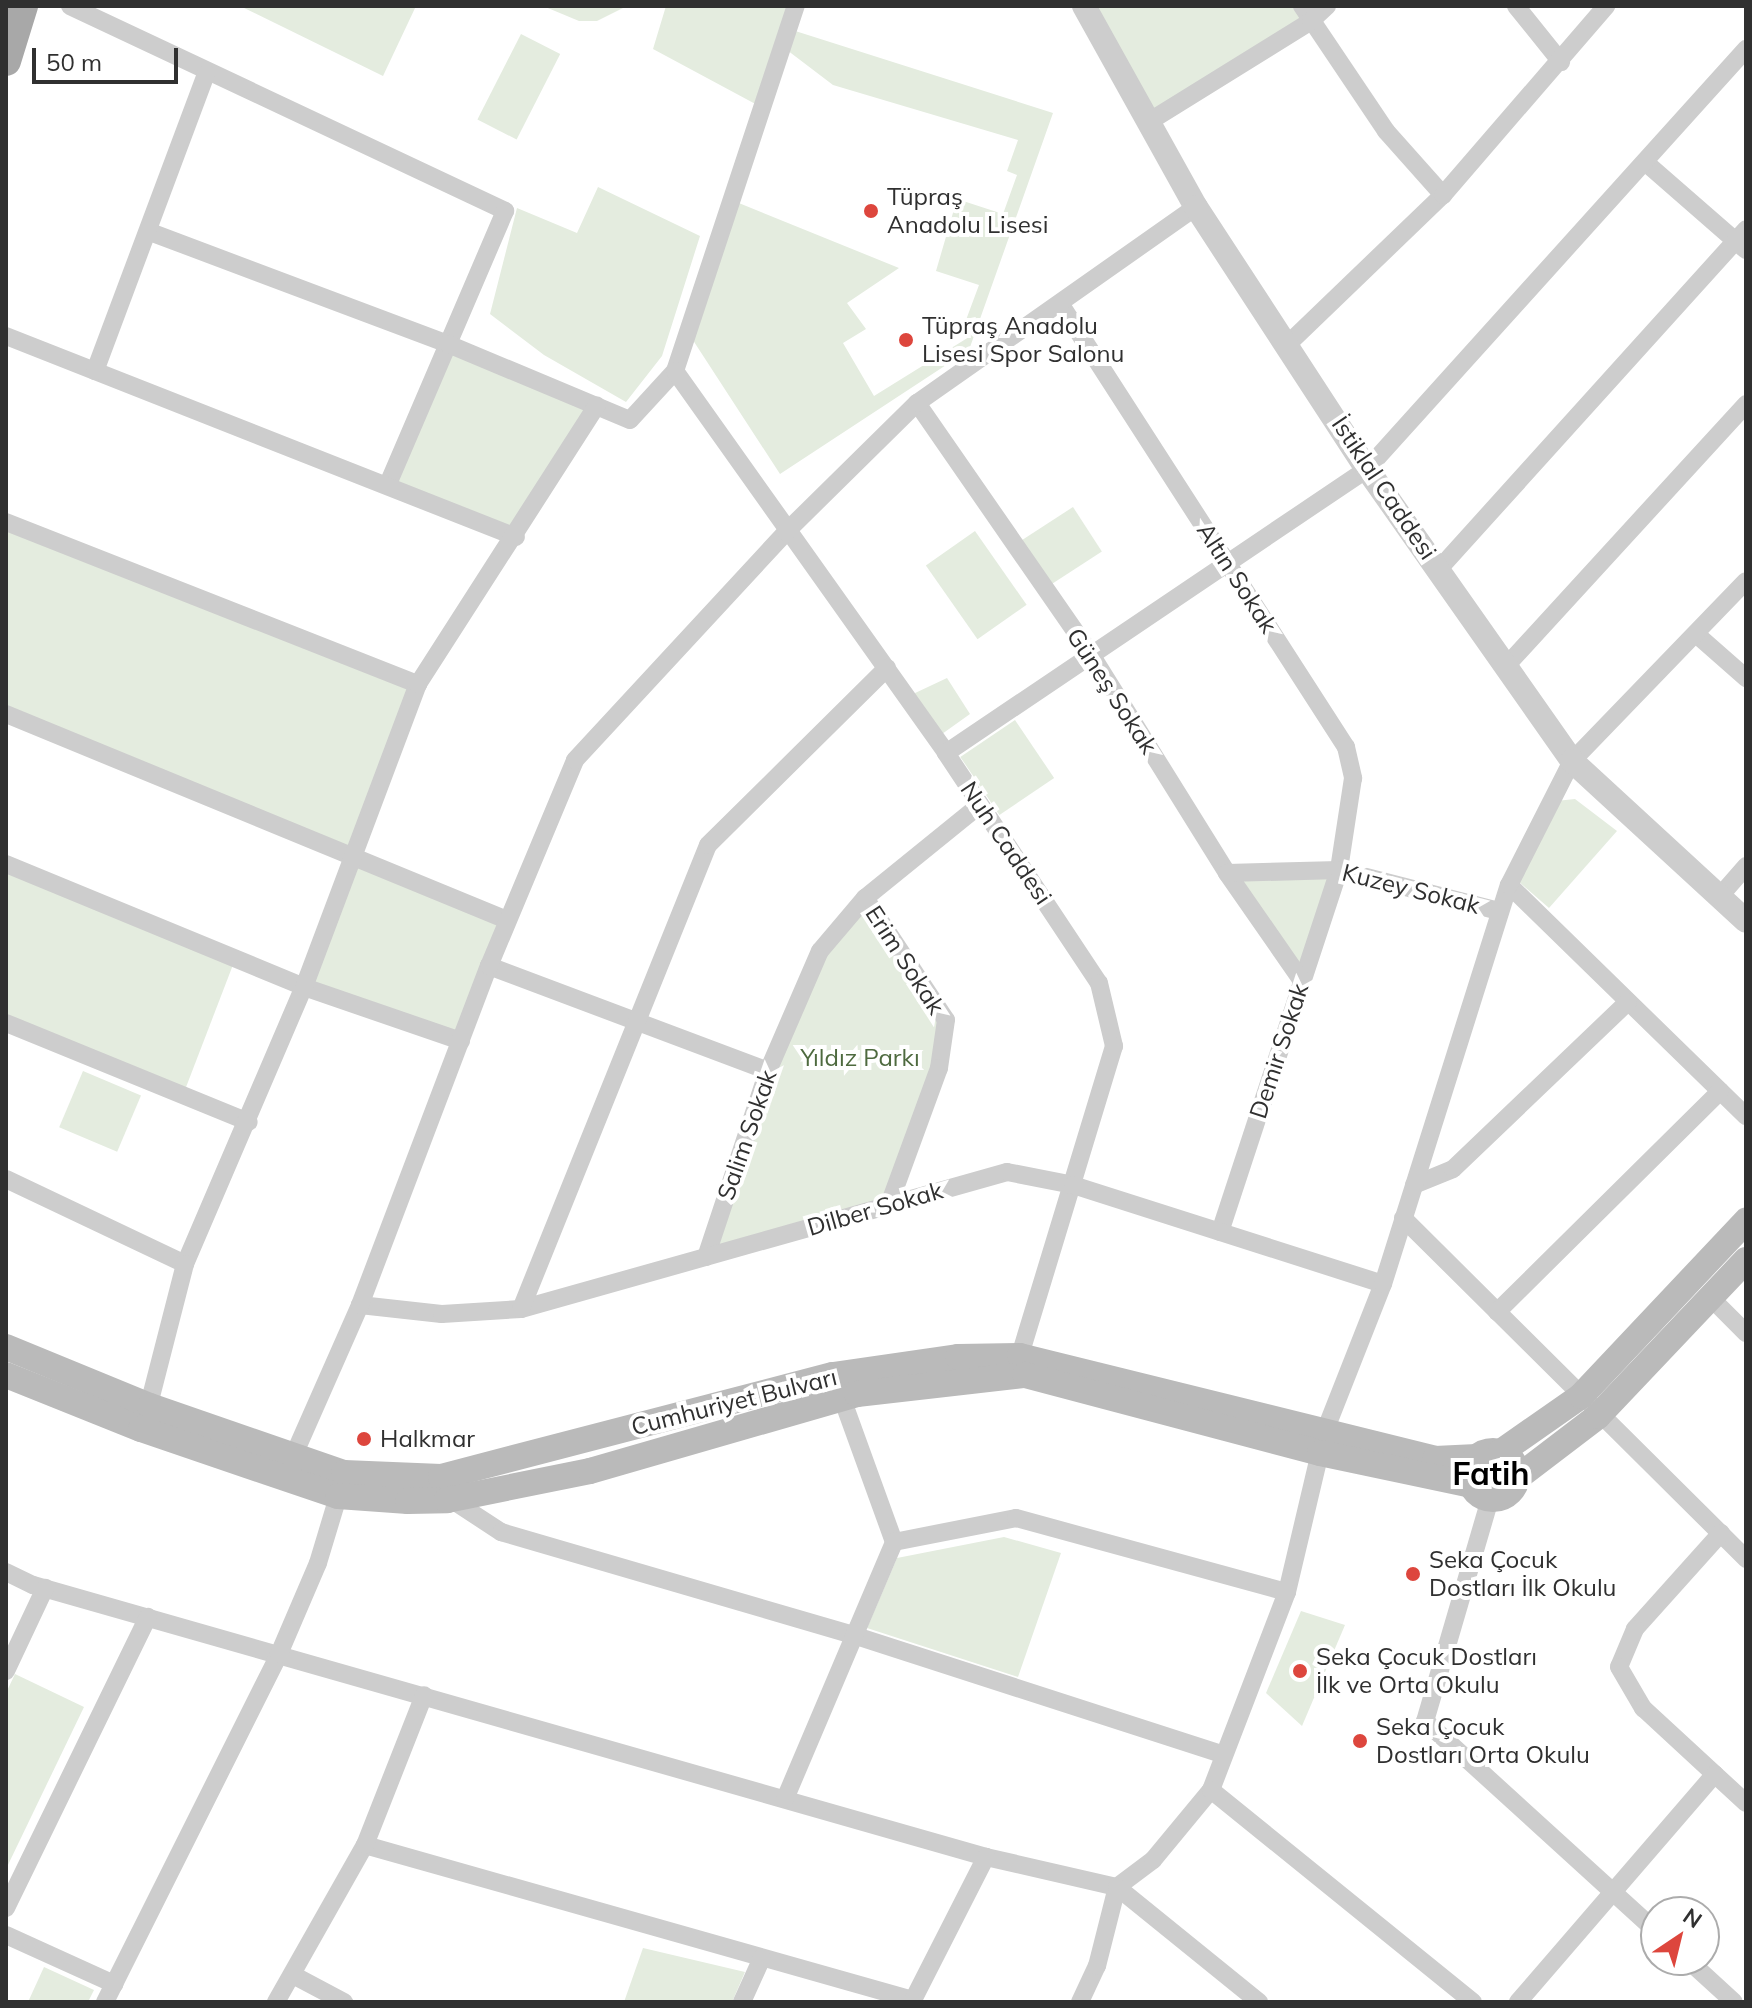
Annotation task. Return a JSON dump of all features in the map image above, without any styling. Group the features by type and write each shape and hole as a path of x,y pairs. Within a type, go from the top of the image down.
{"main road":[{"path":"6,61 23,6"},
{"path":"1746,1221 1590,1406 1489,1455 1470,1470 1481,1492 1505,1496 1517,1478 1590,1406 1710,1297 1746,1260"},
{"name":"Cumhuriyet Bulvarı","path":"6,1347 145,1418 293,1457 341,1484"},
{"name":"Cumhuriyet Bulvarı","path":"6,1375 341,1484 444,1489 590,1471 838,1387 970,1377 1022,1366 1323,1442 1481,1492"},
{"name":"Cumhuriyet Bulvarı","path":"1323,1442 1435,1459 1489,1455"},
{"path":"1489,1455 1513,1462 1517,1478"}],"street":[{"path":"70,6 206,74 505,211 388,484"},
{"path":"150,232 448,344 630,420 675,371 796,6"},
{"name":"İstiklal Caddesi","path":"1084,6 1196,207 1289,343 1367,469 1572,761 1746,921"},
{"path":"1150,121 1307,14 1327,6"},
{"path":"1516,6 1561,62"},
{"path":"1289,343 1443,195 1561,62 1606,6"},
{"path":"1307,14 1386,131 1443,195"},
{"path":"946,753 1230,566 1367,469 1746,49"},
{"path":"95,371 150,232 206,74"},
{"path":"1439,569 1743,240 1645,162"},
{"path":"293,1457 360,1305 507,920 575,760 786,532 917,403 1061,305 1196,207"},
{"name":"Altın Sokak","path":"1061,305 1346,747 1353,778 1339,870"},
{"path":"6,336 516,537"},
{"name":"Nuh Caddesi","path":"675,371 786,532 946,753 1099,983 1114,1046 1022,1366"},
{"name":"Güneş Sokak","path":"917,403 1092,656 1227,873 1302,981"},
{"path":"1507,665 1746,404"},
{"path":"145,1418 185,1264 249,1122 304,987 352,852 418,684 516,537 597,405"},
{"path":"6,522 418,684"},
{"path":"1080,2002 1097,1966 1117,1887 1153,1860 1211,1790 1222,1754 1287,1592 1323,1442 1383,1284 1509,885 1572,761 1746,581"},
{"path":"1696,634 1746,678"},
{"path":"521,1309 633,1023 708,845 887,668"},
{"path":"6,714 352,852 507,920"},
{"name":"Salim Sokak","path":"706,1257 768,1071 820,951 865,898 980,805"},
{"path":"6,864 304,987 461,1041"},
{"path":"1720,896 1746,866"},
{"name":"Kuzey Sokak","path":"1227,873 1339,870 1499,911"},
{"name":"Demir Sokak","path":"1220,1232 1339,870"},
{"path":"1509,885 1746,1116"},
{"name":"Erim Sokak","path":"865,898 946,1020 939,1068 889,1205"},
{"path":"489,966 633,1023 768,1071"},
{"path":"1414,1185 1453,1169 1628,1002"},
{"path":"6,1023 249,1122"},
{"path":"1497,1312 1720,1091"},
{"name":"Dilber Sokak","path":"360,1305 442,1314 521,1309 1007,1172 1073,1185 1383,1284"},
{"path":"6,1179 185,1264"},
{"path":"1403,1218 1746,1559"},
{"path":"1710,1297 1746,1333"},
{"path":"785,1799 894,1542 838,1387"},
{"path":"105,2002 279,1654 318,1563 341,1484"},
{"path":"444,1489 501,1532 853,1635 1222,1754"},
{"path":"1481,1492 1425,1721 1640,1917"},
{"path":"894,1542 1016,1518 1287,1592"},
{"path":"1721,1533 1635,1629 1619,1667 1643,1708 1746,1803"},
{"path":"6,1572 45,1588 986,1857 1117,1887 1259,2002"},
{"path":"6,1671 45,1588"},
{"path":"6,1908 148,1617"},
{"path":"276,2002 365,1845 424,1695"},
{"path":"1518,2002 1610,1890 1715,1774"},
{"path":"1211,1790 1473,2002"},
{"path":"365,1845 912,2001 986,1857"},
{"path":"6,1935 114,1984"},
{"path":"742,2002 762,1958"},
{"path":"293,1975 344,2002"},
{"path":"1706,1976 1734,2002"}],"green space":[{"path":"240,6 416,6 383,76"},
{"path":"543,6 627,6 597,21 579,21"},
{"path":"666,6 796,6 789,29 1053,113 969,350 780,474 687,331 729,199 899,268 847,303 866,329 843,343 874,396 969,337 963,328 979,285 936,271 957,199 1003,214 1017,175 1007,171 1018,140 833,85 783,47 761,107 653,49"},
{"path":"1084,6 1302,6 1311,21 1150,121"},
{"path":"521,34 560,54 517,140 477,120"},
{"path":"598,187 700,236 662,356 626,402 544,355 490,314 517,208 577,233"},
{"path":"448,344 597,405 516,537 388,484"},
{"path":"1073,507 1102,551 1050,585 1021,541"},
{"path":"6,522 418,684 352,852 507,920 461,1041 304,987 352,853 6,714"},
{"path":"975,531 1027,605 977,639 926,565"},
{"path":"947,678 970,714 942,734 913,694"},
{"path":"1015,720 1054,778 999,815 960,757"},
{"path":"1575,799 1617,831 1549,908 1518,881 1556,801"},
{"path":"6,864 236,957 183,1095 6,1023"},
{"path":"1339,870 1302,981 1227,873"},
{"name":"Yıldız Parkı","path":"865,898 946,1020 889,1205 706,1257 820,951"},
{"path":"83,1071 141,1096 117,1152 59,1127"},
{"path":"1004,1537 1061,1553 1018,1677 867,1628 897,1558"},
{"name":"Seka Çocuk Dostları İlk ve Orta Okulu","path":"1301,1611 1345,1625 1302,1726 1266,1693"},
{"path":"15,1674 84,1707 6,1869 6,1693"},
{"path":"643,1948 745,1972 732,2002 624,2002"},
{"path":"44,1967 94,1990 88,2002 28,2002"}],"place":[{"name":"Tüpraş Anadolu Lisesi","path":"871,211"},
{"name":"Tüpraş Anadolu Lisesi Spor Salonu","path":"906,340"},
{"name":"Halkmar","path":"364,1439"},
{"name":"Seka Çocuk Dostları İlk Okulu","path":"1413,1574"},
{"name":"Seka Çocuk Dostları İlk ve Orta Okulu","path":"1300,1671"},
{"name":"Seka Çocuk Dostları Orta Okulu","path":"1360,1741"}],"district":[{"name":"Fatih","path":"1491,1473"}]}
